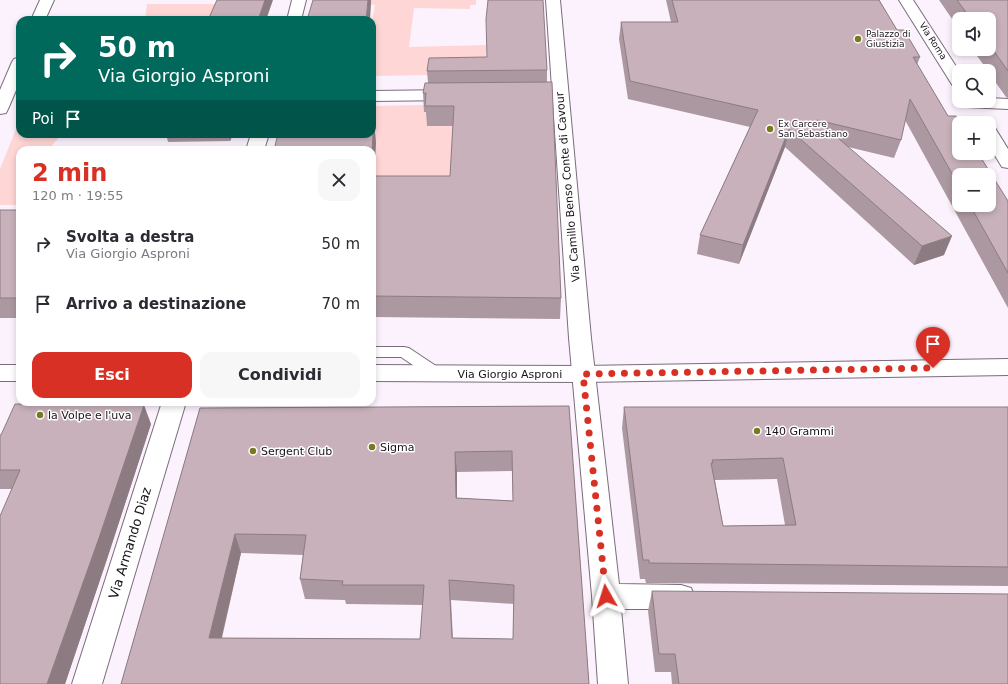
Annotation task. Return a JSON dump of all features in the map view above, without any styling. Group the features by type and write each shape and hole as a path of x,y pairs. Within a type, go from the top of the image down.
{"street":[{"path":"40,16 47,0"},
{"path":"295,16 300,0"},
{"name":"Via Camillo Benso Conte di Cavour","path":"553,0 552,94 606,596 613,684"},
{"name":"Via Roma","path":"906,0 952,72"},
{"path":"0,109 16,71"},
{"path":"376,96 466,95"},
{"path":"996,103 1008,104"},
{"path":"996,143 1008,163"},
{"name":"Via Giorgio Asproni","path":"376,373 583,374 1008,366"},
{"path":"0,372 16,373"},
{"name":"Via Armando Diaz","path":"87,684 173,406"},
{"path":"606,596 702,597"}],"lane":[{"path":"376,352 404,352 437,374"}],"shaded area":[{"path":"361,0 476,0 476,5 470,5 470,9 414,8 409,47 486,45 487,74 376,76 376,16 373,16 375,5 360,4"},
{"path":"147,4 231,4 226,16 146,16"},
{"path":"426,105 428,112 455,126 453,196 376,196 376,143 374,138 376,138 376,106"},
{"path":"16,129 16,138 58,138 52,146 16,146 16,205 0,205 0,169"}],"building":[{"path":"217,0 265,0 259,16 210,16"},
{"path":"313,0 368,0 366,16 308,16"},
{"path":"488,0 543,0 547,70 427,71 429,58 487,57 486,19"},
{"path":"672,0 879,0 897,30 904,30 920,57 913,57 948,116 952,116 952,160 982,160 987,168 952,168 952,174 910,99 901,140 817,120 952,236 922,246 789,129 743,245 700,235 758,110 630,81 621,22 678,22"},
{"path":"957,0 1008,0 1008,71 996,54 996,12 966,12"},
{"path":"552,82 561,298 376,296 376,176 450,176 454,106 425,106 426,93 423,93 425,83"},
{"path":"277,138 373,138 372,146 275,146"},
{"path":"996,182 1008,201 1008,273 974,212 996,212"},
{"path":"0,210 16,210 16,298 0,298"},
{"path":"15,404 16,406 144,406 47,684 0,684 0,516 20,470 0,470 1,435"},
{"path":"569,406 589,684 121,684 200,408","holes":["512,451 513,501 456,498 455,452","235,534 306,535 300,579 343,581 342,585 424,585 420,639 209,638","449,580 514,585 513,639 452,638"]},
{"path":"624,407 1008,407 1008,567 649,563 649,560 643,560","holes":["783,458 796,525 723,526 711,463 713,463 712,460"]},
{"path":"652,591 1008,594 1008,684 679,684 675,654 659,654"}],"place":[{"name":"Palazzo di Giustizia","path":"858,39"},
{"name":"Ex Carcere San Sebastiano","path":"770,129"},
{"name":"la Volpe e l'uva","path":"40,415"},
{"name":"140 Grammi","path":"757,431"},
{"name":"Sigma","path":"372,447"},
{"name":"Sergent Club","path":"253,451"}],"route":[{"path":"606,596 583,374 933,368"}]}
